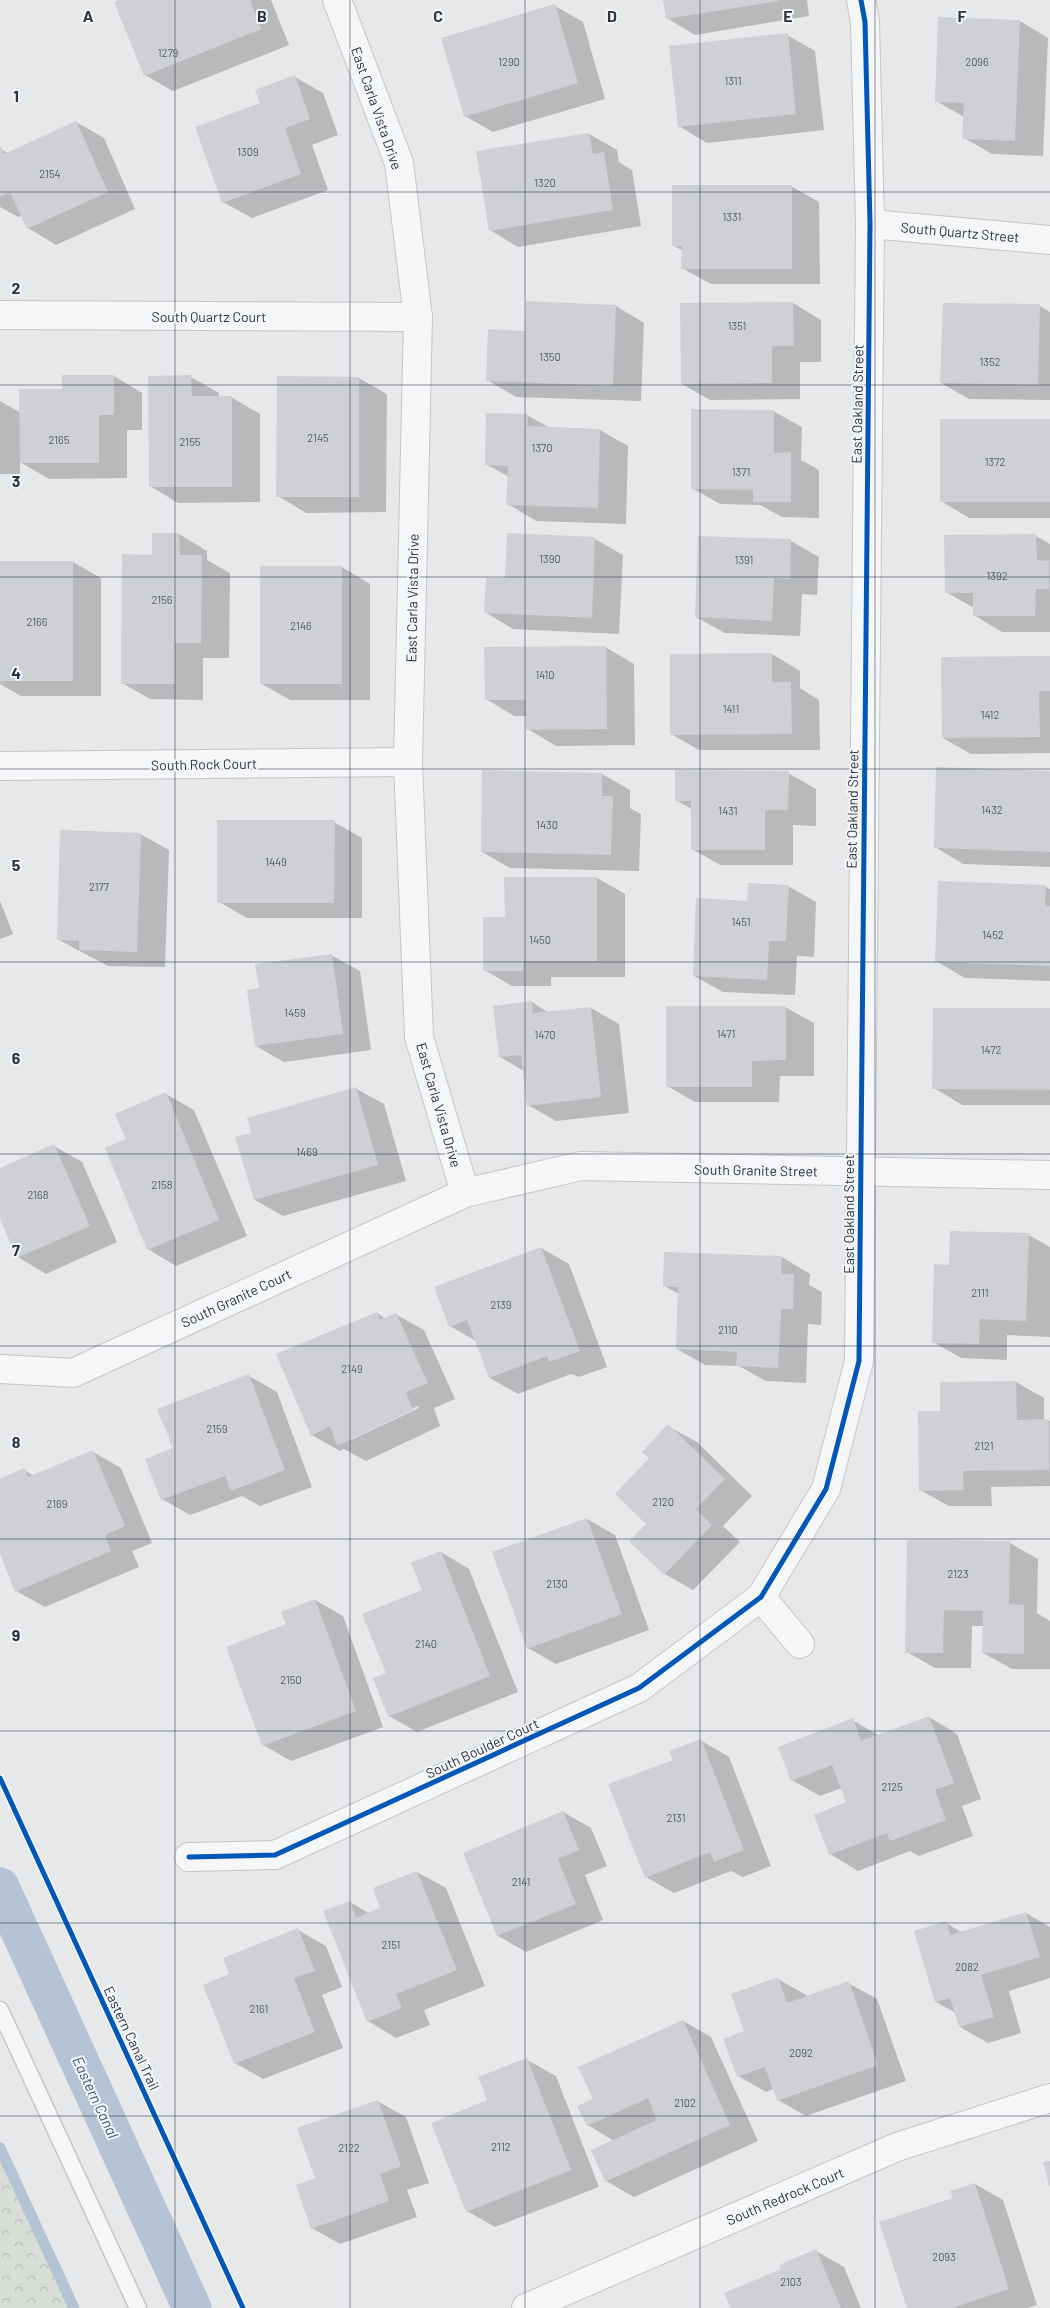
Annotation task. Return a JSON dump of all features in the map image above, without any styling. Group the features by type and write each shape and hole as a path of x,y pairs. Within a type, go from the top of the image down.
{"street":[{"name":"East Oakland Street","path":"761,1597 826,1489 859,1361 870,224 865,22 861,0"},
{"name":"East Carla Vista Drive","path":"345,3 399,163 418,317 408,762 419,1037 465,1193"},
{"name":"South Quartz Street","path":"870,224 1050,240"},
{"name":"South Quartz Court","path":"0,315 418,317"},
{"name":"South Rock Court","path":"0,766 408,762"},
{"name":"South Granite Street","path":"465,1193 581,1166 1050,1175"},
{"name":"South Granite Court","path":"0,1369 73,1373 465,1193"},
{"path":"761,1597 800,1644"},
{"name":"South Boulder Court","path":"189,1858 275,1855 320,1835 639,1688 761,1597"},
{"name":"South Redrock Court","path":"526,2308 898,2147 1050,2098"}],"lane":[{"path":"0,2010 138,2308"}],"green space":[{"path":"0,2146 74,2308 0,2308"}],"building":[{"path":"118,0 250,0 261,29 144,76 114,2"},
{"path":"663,0 778,0 779,1 666,19"},
{"path":"555,4 578,83 464,117 441,38"},
{"path":"938,17 1020,20 1015,141 962,139 964,103 935,102"},
{"path":"788,33 796,114 678,127 669,46"},
{"path":"295,75 310,119 285,128 301,174 222,203 195,127 260,103 255,90"},
{"path":"76,121 108,192 27,229 10,192 0,197 0,145 4,154"},
{"path":"589,133 593,154 604,152 613,210 489,231 476,151"},
{"path":"672,185 792,185 792,269 681,269 682,246 672,246"},
{"path":"526,301 616,305 613,386 486,381 488,329 525,331"},
{"path":"793,302 794,346 772,346 772,383 681,384 680,303"},
{"path":"943,303 1040,304 1038,385 940,383"},
{"path":"62,375 114,375 114,415 99,415 99,463 20,463 19,389 62,389"},
{"path":"191,375 192,396 232,396 232,487 149,487 148,376"},
{"path":"277,376 359,377 359,497 276,497"},
{"path":"691,409 774,410 774,453 791,452 791,502 753,502 753,490 691,489"},
{"path":"486,413 528,414 527,426 600,429 598,508 506,505 508,466 485,465"},
{"path":"940,419 1050,419 1050,502 940,502"},
{"path":"152,533 179,533 180,555 202,555 201,643 175,643 175,684 121,684 122,554 152,555"},
{"path":"507,533 595,537 592,618 484,613 486,578 505,578"},
{"path":"1036,534 1037,560 1049,561 1049,589 1036,589 1035,616 973,616 973,593 945,593 944,535"},
{"path":"698,536 791,539 790,579 774,578 772,621 695,617"},
{"path":"0,561 73,561 73,681 0,681"},
{"path":"260,566 342,566 342,684 260,684"},
{"path":"606,646 607,729 526,730 526,700 485,700 484,647"},
{"path":"772,653 772,682 791,682 792,734 670,735 670,654"},
{"path":"1050,656 1050,691 1039,691 1040,737 942,738 941,657"},
{"path":"936,767 1050,771 1050,852 934,848"},
{"path":"482,770 602,773 602,796 613,796 611,855 481,852"},
{"path":"675,770 789,771 788,810 765,810 765,850 691,850 691,801 675,801"},
{"path":"217,820 335,820 334,903 217,903"},
{"path":"60,830 141,833 137,952 79,950 79,941 57,940"},
{"path":"504,877 597,877 597,961 523,961 523,971 483,971 483,917 505,917"},
{"path":"938,881 1046,885 1045,906 1050,906 1050,966 935,962"},
{"path":"748,883 789,885 786,941 769,941 767,980 693,976 696,898 747,901"},
{"path":"332,954 343,1034 255,1046 247,990 259,988 255,964"},
{"path":"532,1001 533,1013 591,1007 601,1097 527,1106 521,1055 499,1057 493,1006"},
{"path":"666,1006 786,1006 786,1060 752,1061 752,1087 666,1087"},
{"path":"933,1008 1050,1008 1050,1090 932,1089"},
{"path":"356,1087 378,1165 254,1200 235,1137 251,1133 247,1118"},
{"path":"166,1092 219,1220 147,1250 105,1148 126,1139 115,1114"},
{"path":"54,1144 90,1226 17,1258 0,1219 0,1168"},
{"path":"950,1231 1029,1233 1026,1321 980,1319 979,1344 932,1343 934,1264 949,1265"},
{"path":"541,1247 580,1351 549,1362 547,1356 489,1378 467,1320 449,1327 434,1287"},
{"path":"664,1252 782,1256 781,1274 794,1274 793,1309 781,1309 778,1368 736,1366 737,1352 676,1349 678,1287 663,1286"},
{"path":"377,1312 380,1320 396,1313 428,1383 406,1392 413,1410 337,1446 330,1426 311,1436 276,1354"},
{"path":"249,1374 285,1470 231,1491 225,1476 161,1500 145,1459 173,1448 157,1409"},
{"path":"1016,1381 1017,1420 1049,1419 1049,1470 963,1471 964,1490 919,1491 918,1411 940,1411 940,1382"},
{"path":"668,1424 725,1479 696,1509 712,1525 664,1575 629,1541 646,1524 615,1494 649,1458 642,1452"},
{"path":"93,1450 125,1526 105,1535 111,1551 15,1592 0,1554 0,1479 24,1468 28,1477"},
{"path":"587,1518 622,1614 527,1649 492,1552"},
{"path":"907,1540 1010,1541 1009,1604 1024,1605 1024,1654 982,1653 983,1611 944,1610 943,1653 905,1653"},
{"path":"441,1551 490,1676 388,1717 373,1678 386,1673 362,1614 422,1590 411,1563"},
{"path":"315,1599 356,1711 262,1746 226,1647 286,1624 281,1612"},
{"path":"929,1716 954,1783 935,1790 946,1820 890,1841 887,1833 829,1855 814,1815 846,1802 832,1765 791,1781 778,1747 853,1718 861,1741"},
{"path":"701,1739 744,1850 714,1862 710,1852 645,1878 608,1784 673,1760 669,1751"},
{"path":"563,1811 579,1850 558,1859 576,1904 497,1936 463,1853"},
{"path":"417,1871 457,1970 396,1994 402,2008 367,2022 323,1911 350,1901 356,1918 380,1908 373,1888"},
{"path":"1026,1912 1040,1957 981,1975 994,2017 959,2027 950,1998 935,2002 914,1931 946,1921 950,1935"},
{"path":"298,1928 315,1971 294,1978 315,2032 234,2064 203,1985 229,1974 223,1958"},
{"path":"778,1977 787,2003 849,1981 878,2065 777,2101 765,2067 737,2077 723,2039 744,2031 731,1994"},
{"path":"683,2020 730,2125 605,2182 591,2150 657,2120 648,2098 587,2126 577,2106 593,2099 578,2067"},
{"path":"527,2058 571,2170 466,2212 431,2123 487,2100 478,2077"},
{"path":"378,2100 401,2166 380,2174 389,2201 311,2229 296,2185 315,2178 297,2128"},
{"path":"1050,2161 1050,2186 1049,2186 1043,2162"},
{"path":"975,2183 1009,2289 952,2308 907,2308 879,2222 953,2198 950,2191"},
{"path":"816,2249 841,2308 731,2308 724,2293 781,2269 779,2265"}],"waterway":[{"name":"Eastern Canal","path":"0,1887 192,2308"},
{"path":"0,2148 74,2308"}],"cycle path":[{"path":"189,1857 275,1855 639,1688 761,1597 826,1489 859,1361 870,224 865,22 861,0"},
{"name":"Eastern Canal Trail","path":"0,1778 243,2308"}]}
